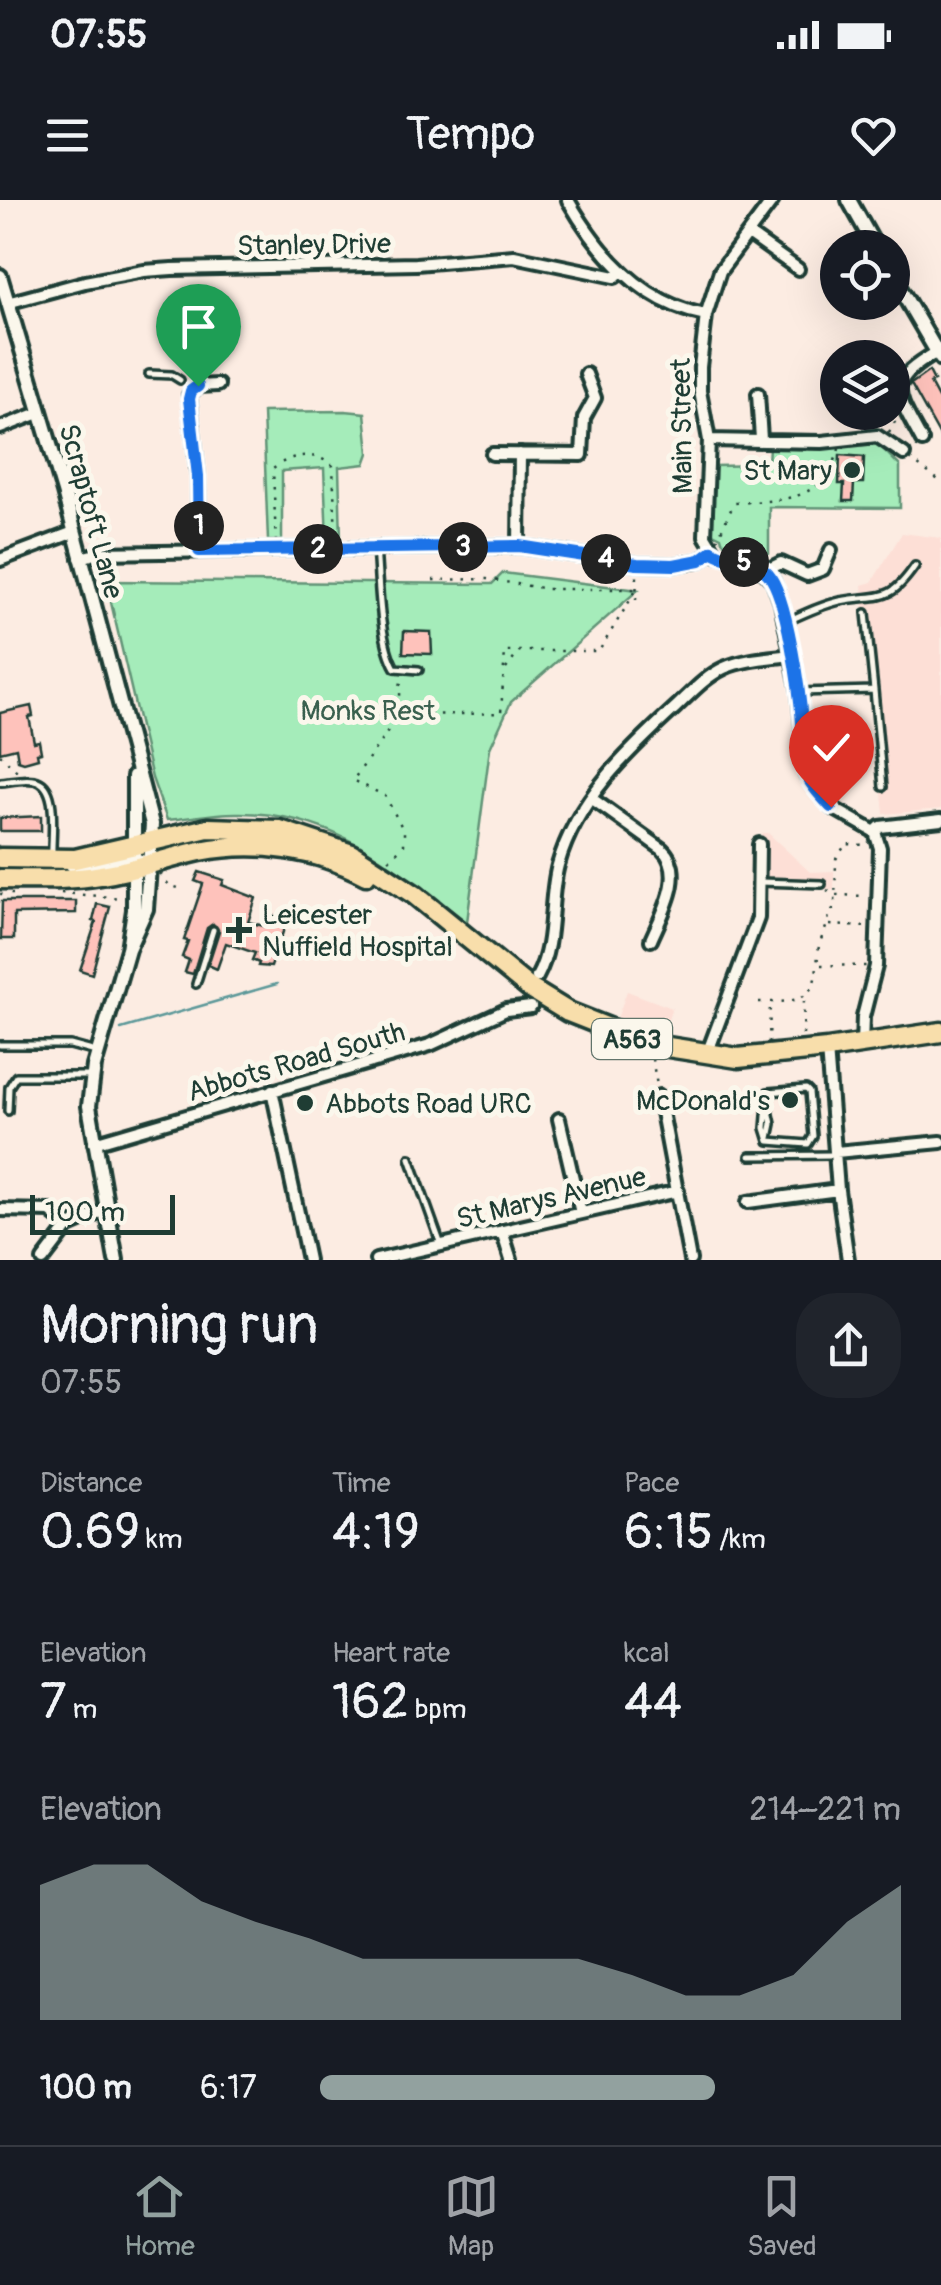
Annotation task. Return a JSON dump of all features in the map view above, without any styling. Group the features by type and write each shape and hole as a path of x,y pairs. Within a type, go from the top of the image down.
{"highway":[{"name":"A563","path":"0,879 74,878 232,826 280,830 318,840 378,870 529,988 568,1012 649,1044 707,1055 769,1057 941,1032"},
{"name":"A563","path":"0,858 280,848 348,866 464,938"}],"street":[{"path":"568,200 586,232 620,272 684,312 706,315"},
{"name":"Main Street","path":"712,551 705,536 709,440 700,379 706,315 720,271 774,200"},
{"path":"849,200 866,230"},
{"path":"750,235 798,269"},
{"name":"Stanley Drive","path":"7,303 85,282 158,270 416,264 514,256 601,275 615,277 620,272"},
{"name":"Scraptoft Lane","path":"1,281 148,804 143,854 131,904 128,949"},
{"path":"910,306 939,355 910,369"},
{"path":"492,454 582,455 584,418 595,398 586,374"},
{"path":"180,380 191,391"},
{"path":"199,551 198,476 189,399 198,386 218,385"},
{"path":"758,394 761,439"},
{"path":"0,428 39,413"},
{"path":"910,419 922,442"},
{"path":"709,440 838,440 877,436 904,454"},
{"path":"519,546 520,454"},
{"path":"0,560 74,532"},
{"path":"80,558 100,553 519,546 637,564 684,564 700,560 712,551 721,557 752,563 776,587 785,622 799,692 806,775 831,807 875,832 880,848 876,966 863,1017 862,1044"},
{"path":"765,572 780,562 807,575 823,569 831,550"},
{"path":"537,976 548,949 559,863 569,835 590,798 646,734 712,675 736,664 792,655"},
{"name":"Scraptoft Lane","path":"116,1260 89,1106 92,1076 128,949 145,914 134,760"},
{"path":"590,798 672,860 674,875 651,940"},
{"path":"875,832 880,827 941,820"},
{"path":"707,1055 758,918 760,844"},
{"path":"504,994 506,1010"},
{"name":"Abbots Road South","path":"94,1144 430,1045 506,1010 531,1007"},
{"path":"828,1049 838,1190 848,1260"},
{"path":"272,1090 308,1260"},
{"path":"659,1096 690,1260"},
{"path":"559,1119 581,1214"},
{"path":"836,1154 941,1142"},
{"path":"748,1202 838,1190"},
{"name":"St Marys Avenue","path":"376,1260 678,1192"},
{"path":"0,1210 44,1210 56,1214 69,1226"},
{"path":"43,1260 69,1226 106,1210"},
{"path":"502,1232 511,1260"}],"lane":[{"path":"149,374 172,375 180,380"},
{"path":"376,548 387,648 396,668 419,670"},
{"path":"785,622 831,604 888,594 899,589 915,566"},
{"path":"866,614 884,786"},
{"path":"799,692 874,690"},
{"path":"1,782 26,780 44,784 51,793 54,859"},
{"path":"760,882 822,884"},
{"path":"196,984 213,930"},
{"path":"0,1045 70,1046 98,1052"},
{"path":"8,1111 9,1088 16,1076 92,1076"},
{"path":"812,1136 809,1092 768,1092 772,1124 768,1141 808,1144 812,1136 834,1130"},
{"path":"750,1156 836,1154"},
{"path":"410,1158 441,1245"}],"path":[{"path":"884,440 891,430"},
{"path":"712,551 734,503 804,496 831,471 839,451 838,440"},
{"path":"904,454 941,482"},
{"path":"276,550 273,470 297,456 322,457 333,466 336,549"},
{"path":"636,600 637,564"},
{"path":"433,580 487,580 547,589 636,589"},
{"path":"346,706 346,717 501,713 505,651 599,651 636,589"},
{"path":"504,672 520,651"},
{"path":"383,864 404,845 404,831 385,796 353,780 399,716 402,668"},
{"path":"0,754 26,780"},
{"path":"759,1002 794,1002 813,986 820,965 818,952 835,895 836,859 846,844 868,845 875,832"},
{"path":"143,854 169,885 178,888"},
{"path":"822,884 822,890 835,895 879,896"},
{"path":"49,893 98,894 131,904"},
{"path":"0,894 16,894"},
{"path":"829,925 878,927"},
{"path":"820,965 876,966"},
{"path":"803,1052 804,997"},
{"path":"769,1057 770,1002"},
{"path":"649,1044 659,1096"}],"shaded area":[{"path":"902,533 941,538 941,809 884,814 862,585 872,582"},
{"path":"762,833 768,833 810,872 834,871 834,889 761,889"},
{"path":"627,991 672,1008 662,1037 615,1024"}],"green space":[{"path":"263,412 365,413 369,453 365,464 339,467 341,540 327,540 324,468 282,471 282,541 268,541"},
{"path":"874,440 900,466 900,508 769,507 769,553 734,552 713,533 709,520 714,466 768,465 769,446"},
{"name":"Monks Rest","path":"503,573 638,590 511,702 490,748 467,922 360,846 303,822 236,813 167,820 152,778 106,581 492,584"}],"building":[{"path":"929,371 934,381 930,383 941,397 941,438 911,384"},
{"name":"St Mary","path":"840,455 864,457 863,483 854,483 853,501 843,501"},
{"path":"404,631 431,632 432,654 403,653"},
{"path":"31,706 34,742 39,741 41,752 37,753 38,758 24,762 18,760 16,748 0,752 0,713"},
{"path":"41,816 41,831 0,831 0,818"},
{"path":"199,872 224,880 222,885 256,898 248,922 264,926 268,914 287,920 271,967 258,966 252,960 255,953 226,943 217,969 208,965 219,931 213,924 207,928 193,974 185,972 189,960 182,957 188,941 184,940 203,884 195,881"},
{"path":"2,901 76,901 76,913 14,914 14,939 1,939"},
{"path":"97,904 110,907 92,974 80,970 96,922 93,921"}],"waterway":[{"path":"121,1029 277,984"},
{"path":"0,1041 68,1043"}],"place":[{"name":"St Mary","path":"852,470"},
{"name":"Leicester Nuffield Hospital","path":"239,930"},
{"name":"McDonald's","path":"790,1100"},
{"name":"Abbots Road URC","path":"305,1103"}],"route":[{"path":"198,386 189,399 198,476 199,551 519,546 637,564 674,565 700,560 712,551 760,567 770,576 781,603 799,692 806,775 831,807"}]}
